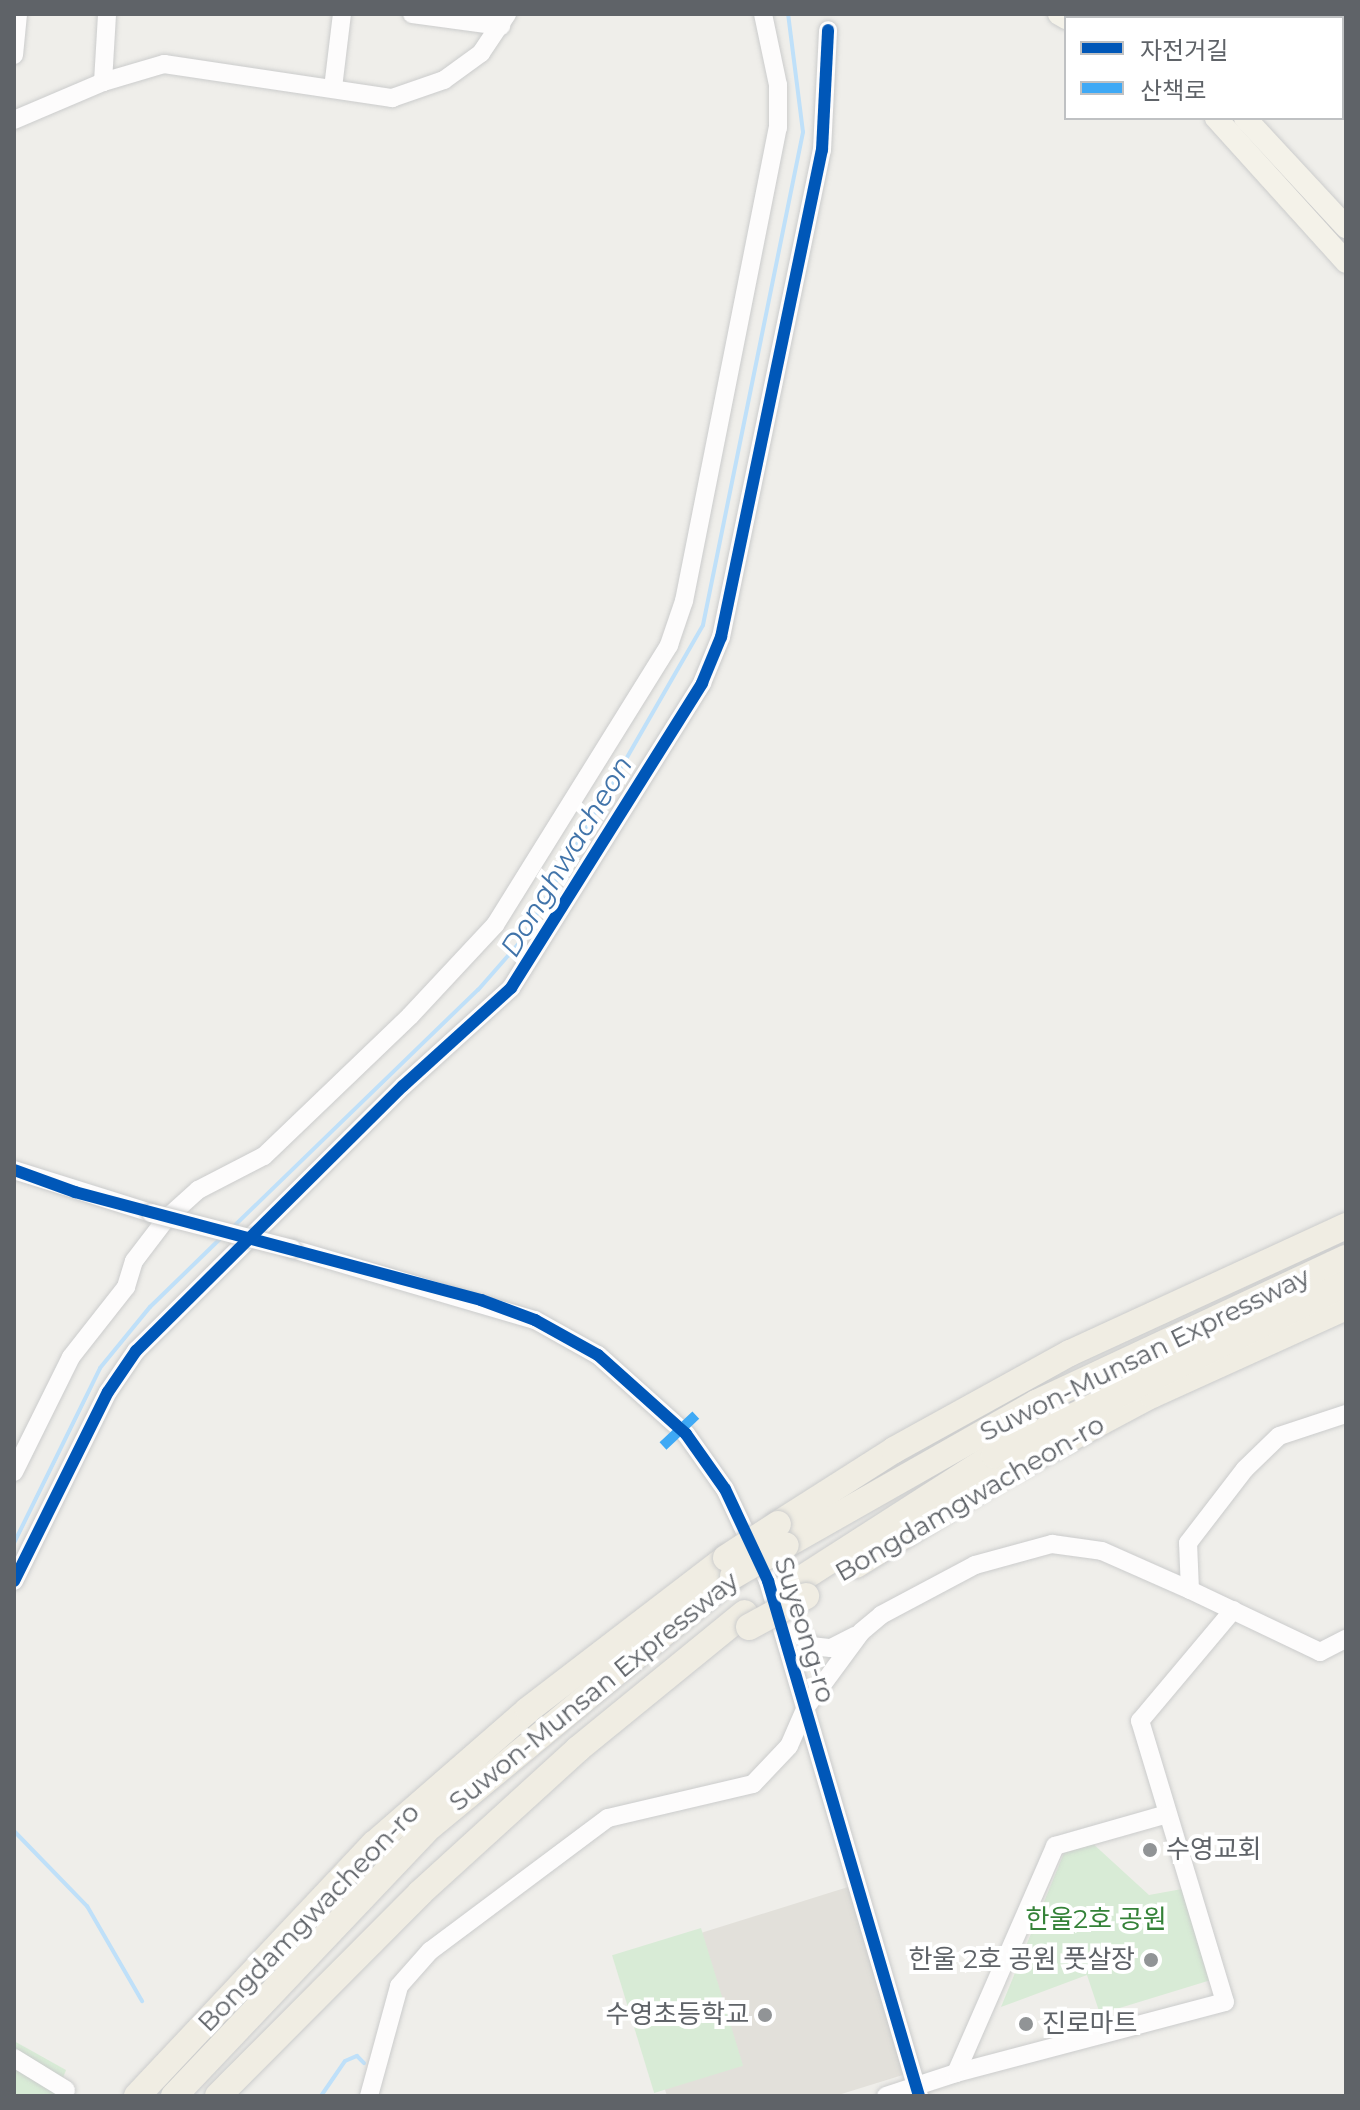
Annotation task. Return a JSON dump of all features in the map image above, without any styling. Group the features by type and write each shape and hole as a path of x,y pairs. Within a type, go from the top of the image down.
{"highway":[{"path":"782,1534 894,1450 1070,1353 1346,1226"},
{"name":"Suwon-Munsan Expressway","path":"174,2096 426,1830 730,1567 782,1534 1036,1403 1346,1258"},
{"name":"Suwon-Munsan Expressway","path":"218,2096 420,1893 578,1749 747,1620 802,1589 994,1455 1346,1283"},
{"name":"Bongdamgwacheon-ro","path":"802,1589 1000,1476 1152,1395 1346,1307"},
{"name":"Bongdamgwacheon-ro","path":"137,2096 374,1844 528,1710 730,1567"},
{"path":"238,2096 438,1892 747,1620"}],"main road":[{"path":"1218,120 1346,262"},
{"path":"1247,120 1346,227"}],"street":[{"path":"14,55 18,14"},
{"path":"103,82 107,14"},
{"path":"333,88 342,14"},
{"path":"412,14 504,20"},
{"path":"14,1472 71,1357 126,1287 134,1261 166,1219 198,1190 264,1156 410,1016 495,925 669,645 684,601 775,143 778,85 763,14"},
{"path":"14,120 103,82 164,64 392,98 444,80 481,53 504,20"},
{"path":"14,1581 108,1392 136,1351 392,1097 511,988 702,683 721,637 822,150 828,30"},
{"name":"Suyeong-ro","path":"14,1170 151,1213 481,1300 535,1320 598,1355 644,1391 694,1445 725,1489 774,1599 917,2091"},
{"path":"1190,1590 1188,1543 1245,1469 1279,1436 1346,1414"},
{"path":"774,1599 811,1646 831,1648 861,1632 915,1593 975,1565 1052,1544 1102,1551 1320,1652 1346,1639"},
{"path":"886,2096 917,2091 956,2073 1225,2002 1140,1721 1233,1610"},
{"path":"369,2096 399,1986 430,1951 608,1818 753,1784 789,1746 806,1707 861,1632"},
{"path":"956,2073 1055,1846 1167,1814"},
{"path":"14,2058 66,2090"}],"shaded area":[{"name":"수영초등학교","path":"848,1887 906,2074 835,2096 667,2096 624,1957"}],"green space":[{"name":"한울2호 공원","path":"1090,1841 1149,1895 1182,1889 1211,1980 1100,2014 1087,1975 1001,2007 1066,1848"},
{"path":"701,1928 743,2066 654,2093 612,1955"},
{"path":"14,2041 66,2070 56,2096 14,2096"}],"waterway":[{"name":"Donghwacheon","path":"231,1229 478,990 522,940 703,625 803,132 788,14"},
{"name":"Donghwacheon","path":"14,1543 100,1368 150,1307 222,1237"},
{"path":"14,1831 87,1906 142,2001"},
{"path":"321,2096 345,2061 357,2056 364,2063"}],"marked path":[{"path":"663,1446 696,1415"}],"cycle path":[{"path":"14,1581 108,1392 136,1351 403,1086 511,988 702,683 721,637 822,150 828,30"},
{"path":"14,1170 75,1192 481,1300 535,1320 598,1355 686,1434 725,1489 768,1581 919,2096"}],"place":[{"name":"수영교회","path":"1150,1850"},
{"name":"한울 2호 공원 풋살장","path":"1151,1960"},
{"name":"수영초등학교","path":"765,2015"},
{"name":"진로마트","path":"1026,2024"}]}
